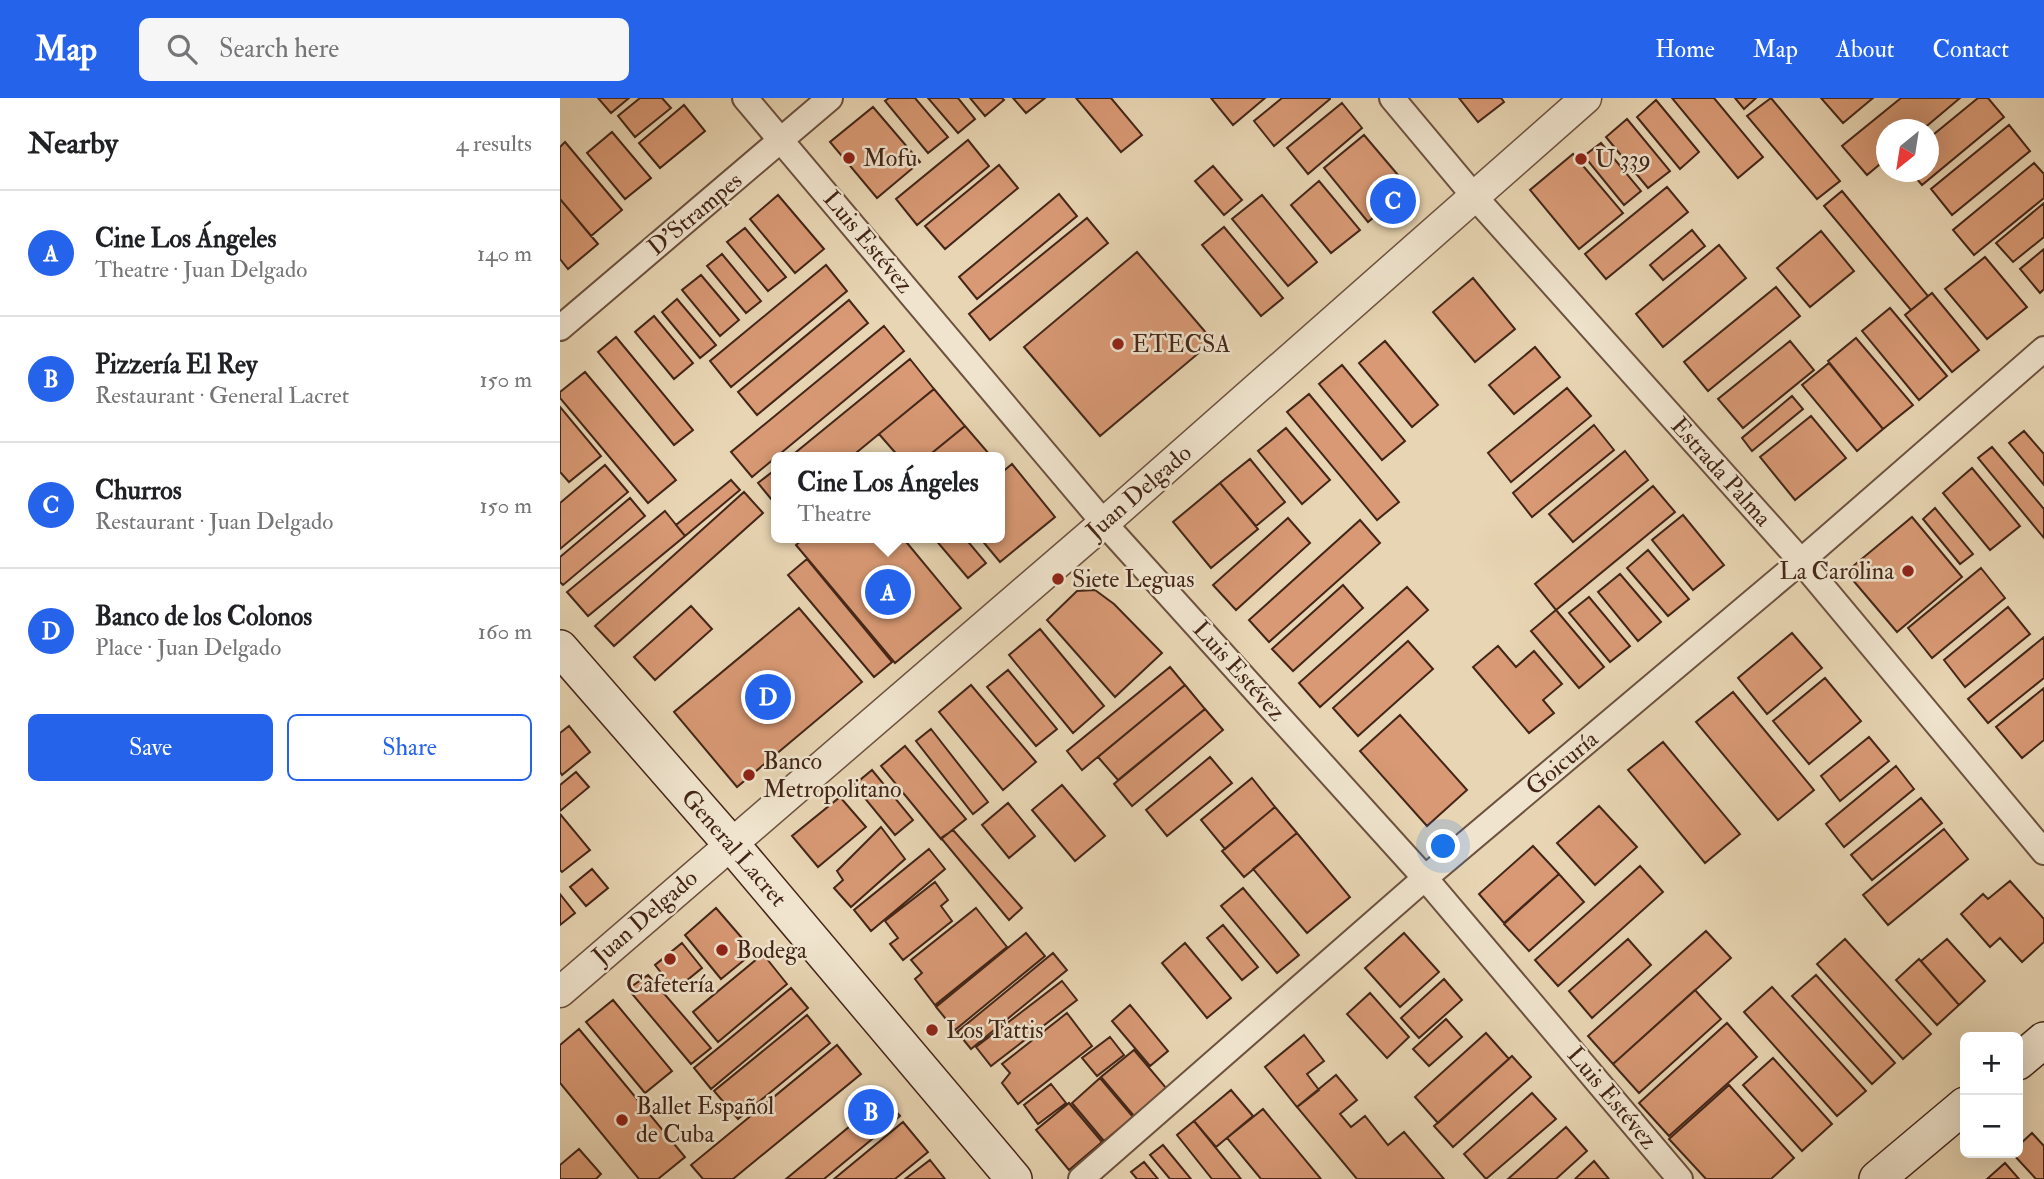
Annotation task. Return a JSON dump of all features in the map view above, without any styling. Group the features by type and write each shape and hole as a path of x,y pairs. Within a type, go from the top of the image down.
{"main road":[{"name":"General Lacret","path":"560,648 731,844 1014,1179"},
{"path":"2023,1058 2044,1040"},
{"path":"1877,1179 1960,1109"}],"street":[{"name":"Luis Estévez","path":"745,98 1104,523 1425,878 1680,1179"},
{"name":"D'Strampes","path":"560,328 830,98"},
{"name":"Estrada Palma","path":"1392,98 1474,196 1801,561 2044,852"},
{"name":"Juan Delgado","path":"560,992 1104,523 1586,98"},
{"name":"Goicuría","path":"1081,1179 1425,878 1801,561 2044,349"}],"building":[{"path":"598,98 629,98 611,113"},
{"path":"640,98 662,98 671,108 635,137 618,116"},
{"path":"889,98 915,98 948,137 928,153 885,101"},
{"path":"928,98 958,98 975,119 958,133"},
{"path":"970,98 1002,98 1004,100 985,116"},
{"path":"1013,98 1045,98 1026,113"},
{"path":"1076,98 1111,98 1142,135 1121,152"},
{"path":"1211,98 1265,98 1233,125"},
{"path":"1282,98 1330,99 1274,146 1254,121"},
{"path":"1459,98 1501,98 1504,102 1478,122"},
{"path":"1672,98 1714,98 1763,157 1738,178"},
{"path":"1735,98 1756,98 1744,109"},
{"path":"1771,98 1840,181 1817,199 1747,116"},
{"path":"1821,98 1873,98 1843,123"},
{"path":"1901,98 1960,98 1935,119 1876,119 1876,167 1867,175 1842,146"},
{"path":"1978,98 1988,98 2004,117 1939,171 1939,130"},
{"path":"1656,100 1699,152 1680,169 1637,117"},
{"path":"1342,103 1362,128 1308,174 1287,148"},
{"path":"684,105 705,131 660,168 639,143"},
{"path":"873,107 920,162 877,198 830,142"},
{"path":"1627,119 1670,171 1648,188 1606,137"},
{"path":"2009,125 2030,151 1952,215 1931,189"},
{"path":"612,132 651,178 625,199 587,153"},
{"path":"1364,135 1409,188 1368,222 1324,168"},
{"path":"968,140 989,166 917,225 896,199"},
{"path":"565,142 622,210 591,236 560,199 560,147"},
{"path":"1601,143 1641,191 1624,205 1584,156"},
{"path":"1573,154 1623,213 1579,249 1530,190"},
{"path":"2034,163 2044,174 2044,198 1974,255 1953,230"},
{"path":"999,165 1018,188 945,249 925,226"},
{"path":"1213,166 1242,200 1224,215 1195,181"},
{"path":"1319,181 1360,230 1331,253 1291,205"},
{"path":"1667,187 1688,212 1606,279 1585,254"},
{"path":"1842,191 1928,296 1911,310 1824,206"},
{"path":"1059,194 1077,216 977,299 959,277"},
{"path":"778,195 824,249 795,273 750,219"},
{"path":"1262,195 1317,262 1288,286 1232,219"},
{"path":"560,199 598,244 568,269 560,259"},
{"path":"2044,203 2044,237 2013,262 1996,243"},
{"path":"1087,218 1108,243 990,340 969,314"},
{"path":"1224,227 1283,298 1261,316 1202,245"},
{"path":"745,228 786,277 768,291 727,242"},
{"path":"1692,230 1705,246 1663,280 1650,265"},
{"path":"1821,231 1854,271 1810,307 1777,268"},
{"path":"1719,245 1746,278 1663,347 1636,314"},
{"path":"2044,249 2044,289 2040,293 2020,269"},
{"name":"ETECSA","path":"1137,252 1213,341 1100,436 1024,347"},
{"path":"722,254 761,301 746,313 707,266"},
{"path":"1985,257 2027,307 1987,339 1945,289"},
{"path":"826,265 847,291 731,387 710,361"},
{"path":"701,275 739,320 720,336 682,290"},
{"path":"1473,278 1515,329 1475,362 1433,312"},
{"path":"1776,287 1800,316 1708,391 1684,362"},
{"path":"1932,293 1979,350 1952,372 1905,315"},
{"path":"677,299 716,345 700,358 662,312"},
{"path":"849,300 868,323 757,415 738,392"},
{"path":"1890,308 1947,376 1919,400 1862,331"},
{"path":"654,316 693,363 674,379 635,332"},
{"path":"884,326 904,351 782,452 771,452 771,461 752,477 731,452"},
{"path":"616,337 693,430 674,445 598,352"},
{"path":"1856,338 1913,405 1883,429 1828,361"},
{"path":"1385,341 1438,405 1412,427 1359,363"},
{"path":"1790,341 1814,370 1743,428 1718,399"},
{"path":"1535,347 1560,377 1514,414 1489,385"},
{"path":"910,359 934,389 857,452 796,452"},
{"path":"1829,363 1883,429 1857,451 1802,385"},
{"path":"1342,365 1405,441 1382,460 1319,384"},
{"path":"585,372 676,480 648,503 560,398 560,392"},
{"path":"1567,388 1591,416 1511,482 1488,453"},
{"path":"934,389 965,426 933,452 895,452 879,434"},
{"path":"1309,394 1399,502 1377,520 1287,412"},
{"path":"1792,396 1803,409 1752,451 1742,438"},
{"path":"560,407 601,456 569,482 560,472"},
{"path":"1811,416 1846,458 1795,500 1760,457"},
{"path":"1594,425 1614,450 1532,517 1513,493"},
{"path":"965,426 987,452 933,452"},
{"path":"1286,428 1330,480 1302,504 1258,451"},
{"path":"2024,431 2044,454 2044,485 2009,443"},
{"path":"1992,447 2044,509 2044,538 1978,458"},
{"path":"1625,451 1648,480 1573,542 1549,514"},
{"path":"1250,459 1285,502 1256,526 1220,483"},
{"path":"1012,464 1055,517 1000,562 984,543 1005,543 1005,470"},
{"path":"605,465 628,492 560,549 560,503"},
{"path":"1972,468 2020,526 1990,550 1943,493"},
{"path":"771,473 771,499 758,483"},
{"path":"731,480 740,490 685,536 676,525"},
{"path":"1220,483 1258,529 1211,568 1173,522"},
{"path":"1653,486 1675,512 1556,610 1535,584"},
{"path":"744,492 763,513 614,646 595,626"},
{"path":"630,498 645,516 563,585 560,582 560,557"},
{"path":"1935,508 1973,554 1960,564 1923,519"},
{"path":"665,511 685,536 588,616 567,592"},
{"path":"1683,515 1724,565 1693,590 1652,540"},
{"path":"1912,517 1962,577 1897,632 1846,572"},
{"path":"1288,518 1310,543 1236,610 1213,585"},
{"path":"1360,520 1380,543 1269,642 1249,620"},
{"path":"907,543 961,608 895,663 796,545"},
{"path":"938,543 969,543 986,563 968,578"},
{"path":"1648,550 1689,599 1668,616 1627,568"},
{"path":"807,559 892,662 874,677 788,575"},
{"path":"1981,568 2005,598 1932,658 1908,628"},
{"path":"1620,574 1661,622 1638,641 1598,592"},
{"path":"1343,585 1363,608 1293,671 1272,649"},
{"path":"1407,587 1428,610 1320,707 1299,683"},
{"path":"1095,590 1114,604 1162,653 1115,697 1047,620 1077,591"},
{"path":"1589,597 1630,646 1610,662 1569,613"},
{"path":"691,606 712,629 655,680 634,657"},
{"path":"2008,607 2030,634 1965,687 1944,660"},
{"path":"799,608 862,682 737,787 674,712"},
{"path":"1556,610 1604,667 1579,688 1531,631"},
{"path":"1040,629 1104,706 1073,733 1009,655"},
{"path":"1792,633 1822,668 1767,714 1738,678"},
{"path":"2044,637 2044,678 1988,723 1968,699"},
{"path":"1408,641 1433,669 1358,736 1333,708"},
{"path":"1498,646 1516,667 1534,651 1562,684 1543,700 1554,713 1529,733 1473,667"},
{"path":"1170,667 1185,685 1082,770 1067,751"},
{"path":"1008,670 1057,729 1036,746 987,687"},
{"path":"1825,678 1861,721 1809,764 1773,721"},
{"path":"971,685 1036,762 1003,790 939,712"},
{"path":"1185,685 1205,709 1118,780 1098,757"},
{"path":"2044,688 2044,740 2022,758 1996,727"},
{"path":"1733,692 1814,790 1778,820 1696,722"},
{"path":"1205,709 1223,730 1132,806 1114,784"},
{"path":"1400,715 1467,790 1427,826 1360,751"},
{"path":"569,726 590,752 562,775 560,733"},
{"path":"931,729 988,802 973,814 916,741"},
{"path":"1869,737 1889,761 1840,801 1821,776"},
{"path":"1663,742 1740,834 1705,863 1628,770"},
{"path":"905,746 966,819 941,839 881,766"},
{"path":"1210,757 1232,783 1167,836 1146,810"},
{"path":"1896,766 1914,789 1844,847 1826,824"},
{"path":"872,770 913,820 895,835 854,785"},
{"path":"576,772 589,787 560,811 560,785"},
{"path":"1252,778 1275,807 1225,849 1201,820"},
{"path":"1062,785 1105,836 1075,861 1032,810"},
{"path":"840,797 866,827 818,867 792,836"},
{"path":"1921,798 1942,823 1872,880 1851,855"},
{"path":"1008,803 1035,836 1009,858 982,825"},
{"path":"1599,806 1637,847 1595,885 1557,843"},
{"path":"1275,807 1297,833 1244,877 1222,851"},
{"path":"560,814 590,850 562,872 560,870"},
{"path":"881,827 905,859 851,907 834,888 843,880 837,871"},
{"path":"1944,829 1968,859 1888,925 1863,895"},
{"path":"953,830 1022,908 1009,920 941,838"},
{"path":"1297,833 1350,897 1307,933 1253,869"},
{"path":"1533,846 1559,874 1504,923 1479,894"},
{"path":"929,849 945,869 871,931 854,910"},
{"path":"1640,866 1663,892 1558,986 1535,960"},
{"path":"592,869 608,888 586,906 570,887"},
{"path":"1559,874 1584,902 1529,951 1504,924"},
{"path":"2010,881 2044,919 2044,942 2022,962 2000,938 1990,947 1961,914 1983,894 1988,899"},
{"path":"935,882 948,900 941,906 952,921 903,960 890,944 898,938 885,921"},
{"path":"1243,888 1299,955 1277,973 1221,906"},
{"path":"560,894 575,913 560,925"},
{"path":"716,908 754,952 721,979 685,935"},
{"path":"976,908 1007,947 935,1005 915,979 922,973 911,960"},
{"path":"1223,925 1258,967 1242,980 1207,938"},
{"path":"1706,931 1731,958 1613,1064 1588,1036"},
{"path":"1026,933 1045,956 955,1030 936,1007"},
{"path":"1404,933 1439,972 1400,1007 1365,968"},
{"path":"1628,939 1651,965 1592,1018 1569,991"},
{"path":"1845,939 1931,1034 1903,1059 1817,964"},
{"path":"1947,939 1985,981 1959,1005 1921,961"},
{"path":"682,943 702,968 675,990 655,965"},
{"path":"1185,943 1231,998 1207,1018 1162,963"},
{"path":"1053,953 1067,970 971,1049 957,1032"},
{"path":"763,954 787,984 718,1042 693,1012"},
{"path":"1919,959 1959,1005 1937,1025 1896,980"},
{"path":"648,975 711,1048 691,1064 628,989"},
{"path":"1816,975 1895,1063 1872,1084 1792,996"},
{"path":"1444,979 1462,1000 1419,1038 1401,1018"},
{"path":"1062,981 1077,1000 991,1066 976,1047"},
{"path":"1772,987 1866,1091 1837,1116 1744,1012"},
{"path":"791,988 808,1008 711,1089 694,1068"},
{"path":"1695,990 1721,1019 1639,1093 1613,1064"},
{"path":"1370,993 1409,1037 1387,1058 1347,1014"},
{"path":"613,1000 672,1071 645,1093 586,1022"},
{"path":"1130,1005 1168,1051 1150,1066 1112,1021"},
{"path":"1067,1013 1092,1046 1018,1104 1002,1083 1010,1073 1002,1064"},
{"path":"807,1015 830,1043 738,1119 714,1091"},
{"path":"1446,1019 1462,1037 1429,1066 1413,1049"},
{"path":"1727,1023 1757,1057 1669,1136 1639,1103"},
{"name":"Ballet Español de Cuba","path":"579,1029 685,1157 658,1179 639,1179 560,1083 560,1045"},
{"path":"1486,1033 1509,1059 1438,1123 1415,1097"},
{"path":"1304,1035 1324,1061 1307,1074 1319,1090 1297,1107 1265,1067"},
{"path":"1110,1037 1124,1055 1097,1076 1082,1058"},
{"path":"837,1045 861,1074 733,1179 703,1179 691,1165"},
{"path":"1134,1050 1167,1089 1134,1116 1101,1077"},
{"path":"1512,1056 1531,1077 1453,1147 1434,1126"},
{"path":"1773,1058 1832,1124 1802,1151 1743,1085"},
{"path":"1336,1075 1357,1100 1340,1114 1351,1127 1365,1116 1388,1145 1404,1132 1444,1179 1357,1179 1297,1107"},
{"path":"1100,1078 1133,1117 1104,1141 1072,1103"},
{"path":"1051,1084 1066,1103 1038,1124 1024,1105"},
{"path":"1729,1085 1794,1158 1771,1179 1706,1179 1669,1139"},
{"path":"1231,1090 1253,1116 1216,1147 1194,1121"},
{"path":"1532,1093 1556,1119 1486,1179 1464,1154"},
{"path":"884,1098 900,1116 824,1179 786,1179"},
{"path":"1069,1103 1102,1142 1069,1170 1036,1130"},
{"path":"1263,1109 1321,1179 1261,1179 1227,1138"},
{"path":"1194,1121 1241,1179 1212,1179 1177,1135"},
{"path":"903,1122 928,1152 895,1179 834,1179"},
{"path":"1566,1127 1587,1151 1556,1179 1508,1179"},
{"path":"2032,1133 2044,1146 2044,1179 2036,1179 2017,1158 2023,1158 2023,1141"},
{"path":"1163,1145 1191,1179 1170,1179 1150,1155"},
{"path":"579,1149 601,1174 596,1179 560,1179 560,1165"},
{"path":"930,1160 945,1179 905,1179"},
{"path":"1594,1161 1609,1179 1575,1179"},
{"path":"1144,1162 1158,1179 1137,1179 1131,1172"},
{"path":"2005,1163 2019,1179 1987,1179"}],"place":[{"name":"Mofu","path":"849,158"},
{"name":"U 339","path":"1581,159"},
{"name":"Churros","path":"1393,201"},
{"name":"ETECSA","path":"1118,344"},
{"name":"La Carolina","path":"1908,571"},
{"name":"Siete Leguas","path":"1058,579"},
{"name":"Cine Los Ángeles","path":"888,592"},
{"name":"Banco de los Colonos","path":"768,697"},
{"name":"Banco Metropolitano","path":"749,775"},
{"name":"Bodega","path":"722,950"},
{"name":"Cafetería","path":"670,959"},
{"name":"Los Tattis","path":"932,1030"},
{"name":"Pizzería El Rey","path":"871,1112"},
{"name":"Ballet Español de Cuba","path":"622,1120"}]}
